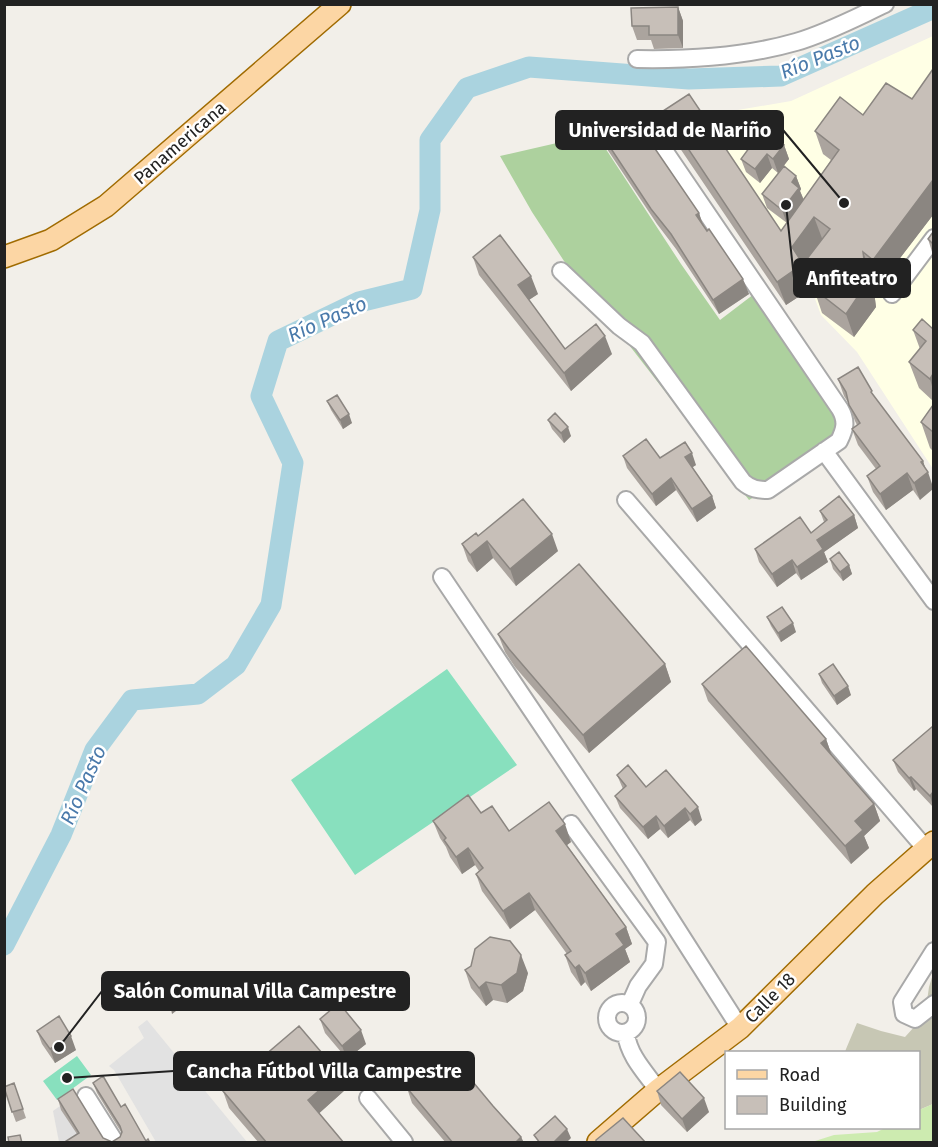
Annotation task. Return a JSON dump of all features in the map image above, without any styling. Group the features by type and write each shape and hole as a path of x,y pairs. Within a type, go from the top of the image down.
{"main road":[{"name":"Panamericana","path":"4,257 51,240 106,206 340,4"},
{"name":"Calle 18","path":"598,1143 658,1090 740,1028 875,894 930,845"}],"street":[{"path":"637,59 681,60 747,53 798,41 885,4"},
{"path":"561,271 619,326 642,343 748,487 768,490 839,441 845,421 843,415 657,141"},
{"path":"892,294 933,238"},
{"path":"824,451 933,601"},
{"path":"626,500 930,845"},
{"path":"442,577 636,865 740,1028"},
{"path":"571,824 657,942 654,964 638,986 630,1004"},
{"path":"933,951 902,1002 904,1014 915,1018 933,1004"},
{"path":"618,1002 630,1004 638,1014 636,1026 626,1034 613,1032 606,1022 608,1010 618,1002"},
{"path":"626,1034 628,1047 658,1090"},
{"path":"86,1096 115,1143"},
{"path":"368,1098 404,1143"}],"shaded area":[{"path":"933,36 933,469 857,352 821,315 811,288 697,117 791,101"},
{"path":"933,974 933,1104 920,1110 920,1051 845,1051 857,1023 905,1037 925,1015"},
{"path":"147,1020 247,1142 156,1142 114,1070 109,1066 144,1038 138,1027"},
{"path":"81,1091 110,1142 59,1142 53,1111"}],"green space":[{"path":"596,134 720,320 758,291 842,427 827,454 749,500 564,261 532,212 500,156"},
{"path":"447,669 517,765 355,875 291,780"},
{"path":"77,1056 91,1075 57,1100 43,1081"},
{"path":"933,1104 933,1142 812,1142 834,1135 877,1132 883,1129 920,1129 920,1110"}],"building":[{"path":"678,7 678,35 649,35 649,26 632,26 631,8"},
{"path":"933,69 933,180 873,260 863,252 867,283 846,314 814,289 823,277 803,264 777,282 663,111 689,94 781,231 839,150 815,131 840,97 863,115 886,83 912,99","holes":["814,217 830,229 803,264 792,247"]},
{"path":"590,117 618,121 625,133 636,126 644,140 647,137 699,213 696,215 707,231 709,229 743,279 713,300 671,234 651,209"},
{"path":"763,129 784,145 773,159 767,154 755,169 741,159"},
{"path":"784,166 796,176 792,182 799,188 782,210 762,194"},
{"path":"933,232 933,244 928,239"},
{"path":"500,235 531,276 518,285 565,349 596,324 605,336 564,373 473,257"},
{"path":"922,319 933,329 933,374 930,379 909,362 926,341 913,330"},
{"path":"858,367 871,392 923,461 921,462 928,472 914,483 907,473 880,494 867,476 880,466 852,429 860,423 838,379"},
{"path":"337,395 349,414 340,420 327,401"},
{"path":"933,405 933,432 921,422"},
{"path":"555,413 568,427 561,433 548,420"},
{"path":"646,439 660,458 685,442 692,453 685,457 712,496 692,509 671,478 652,494 623,456"},
{"path":"839,496 854,515 817,540 823,549 797,567 792,560 772,574 755,549 800,517 811,533 827,520 820,511"},
{"path":"523,499 552,534 510,569 487,541 470,555 462,544 476,533 478,536"},
{"path":"839,552 849,565 840,572 830,559"},
{"path":"579,564 665,664 583,735 498,634"},
{"path":"782,607 793,623 778,633 767,617"},
{"path":"746,646 826,739 821,743 874,804 855,821 863,830 845,846 702,684"},
{"path":"833,664 848,686 834,696 819,674"},
{"path":"933,726 933,792 930,796 893,760"},
{"path":"628,765 646,787 666,770 698,807 690,814 685,808 664,826 656,816 643,827 615,796 626,786 617,775"},
{"path":"468,795 481,813 492,806 509,831 549,802 565,824 556,831 626,927 616,934 624,945 585,973 579,965 575,968 565,955 571,951 529,893 503,911 476,874 483,868 468,848 456,857 444,840 446,838 433,821"},
{"path":"490,937 510,941 521,955 517,973 501,985 486,982 479,988 465,970 471,966 475,949"},
{"path":"339,1003 361,1030 342,1046 320,1019"},
{"path":"59,1016 71,1036 50,1049 37,1031"},
{"path":"299,1026 339,1073 308,1100 344,1143 267,1143 223,1091"},
{"path":"448,1052 521,1137 515,1143 453,1143 407,1088 418,1078 410,1069 426,1054 435,1063"},
{"path":"680,1072 704,1098 682,1119 657,1091"},
{"path":"103,1076 121,1107 125,1104 146,1141 148,1139 150,1143 63,1143 79,1133 58,1099 73,1089 103,1138 112,1142 120,1137 122,1132 120,1126 93,1083"},
{"path":"14,1083 23,1109 12,1112 4,1087"},
{"path":"555,1116 567,1129 553,1143 540,1143 534,1135"},
{"path":"623,1118 646,1143 596,1143 596,1140"},
{"path":"20,1135 22,1143 9,1143 8,1137"}],"waterway":[{"name":"Río Pasto","path":"4,945 61,835 95,750 132,700 198,694 236,665 271,605 293,463 261,396 278,341 359,302 412,289 430,210 430,140 467,88 529,67 689,79 781,76 934,8"}],"place":[{"name":"Universidad de Nariño","path":"844,203"},
{"name":"Anfiteatro","path":"786,205"},
{"name":"Salón Comunal Villa Campestre","path":"59,1047"},
{"name":"Cancha Fútbol Villa Campestre","path":"67,1078"}]}
